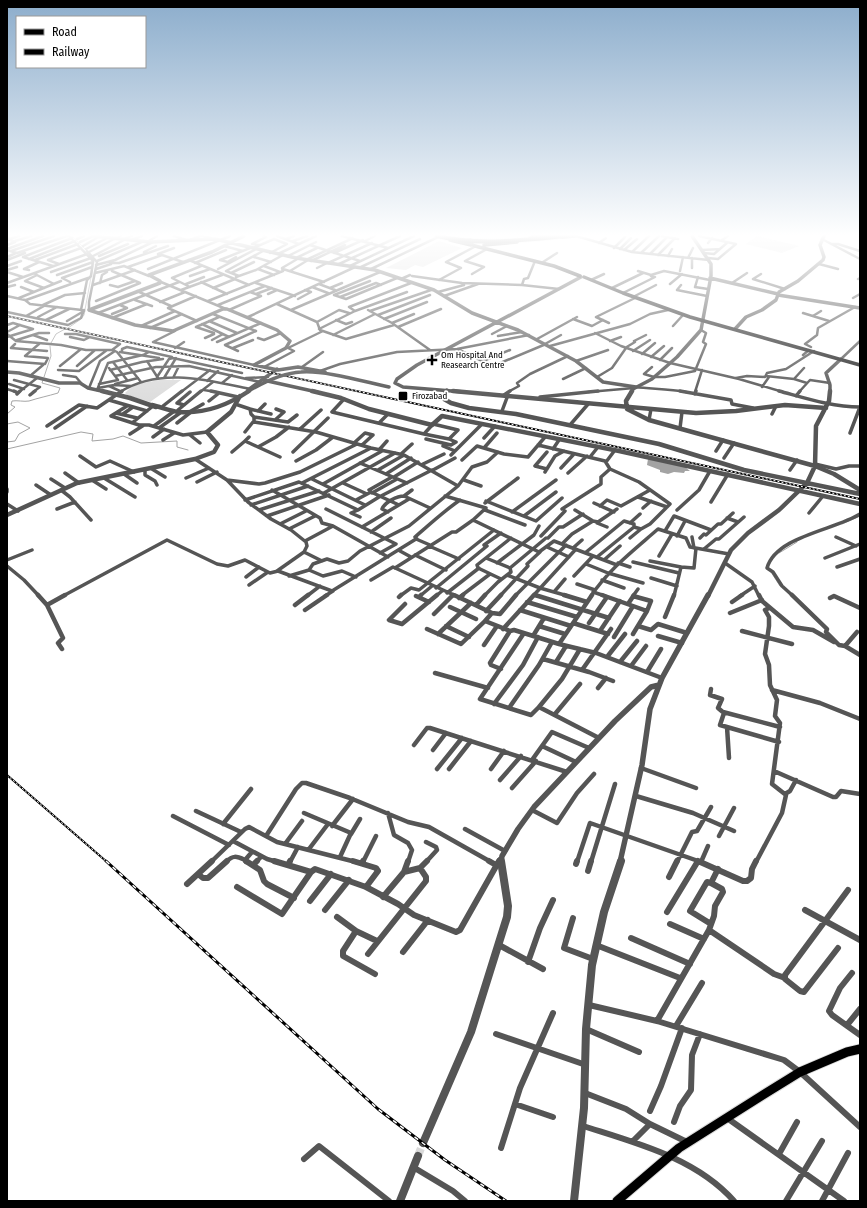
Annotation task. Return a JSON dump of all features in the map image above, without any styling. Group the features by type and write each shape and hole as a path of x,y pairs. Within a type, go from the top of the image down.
{"main road":[{"path":"623,293 702,321 810,348 814,352 860,365"},
{"path":"617,1201 669,1156 688,1142 800,1072 847,1052 860,1049"}],"street":[{"path":"18,298 33,292"},
{"path":"26,300 46,292"},
{"path":"7,312 69,325 81,318 88,308 90,292"},
{"path":"96,301 117,292"},
{"path":"67,321 86,310 134,292"},
{"path":"141,292 171,306 196,296"},
{"path":"98,314 152,292"},
{"path":"160,302 184,292"},
{"path":"186,292 262,323 281,333 290,340 286,345 287,348"},
{"path":"223,292 227,294"},
{"path":"208,301 231,292"},
{"path":"218,305 249,292"},
{"path":"251,292 261,296 213,314 153,342 277,370 302,367 403,387 506,395 682,412 723,412 776,406 826,408"},
{"path":"256,294 260,292"},
{"path":"268,294 272,292"},
{"path":"284,292 295,296"},
{"path":"248,318 301,292"},
{"path":"298,299 310,292"},
{"path":"341,292 334,295 340,297 352,292"},
{"path":"355,311 349,307 389,292"},
{"path":"319,329 349,313 406,292"},
{"path":"423,292 369,311 398,327 430,350"},
{"path":"439,292 472,313 522,332 547,344 576,361 606,383 657,390 665,389 731,400 732,404 753,408"},
{"path":"444,296 454,292"},
{"path":"396,385 395,381 407,371 444,349 553,292"},
{"path":"609,323 596,317 643,292"},
{"path":"686,292 707,296"},
{"path":"536,398 635,387 646,384 670,363 701,330 708,292"},
{"path":"771,292 858,307"},
{"path":"26,316 64,295 85,293 86,310"},
{"path":"291,310 328,293"},
{"path":"735,329 746,317 762,310 776,300 778,294"},
{"path":"853,298 860,294"},
{"path":"333,335 376,315 430,295"},
{"path":"7,296 26,300 30,304 86,310 112,316 141,326 175,331"},
{"path":"396,296 402,299"},
{"path":"103,298 112,301"},
{"path":"135,300 152,306"},
{"path":"127,302 140,307"},
{"path":"384,319 427,302"},
{"path":"112,316 147,304"},
{"path":"277,304 317,322 319,329 346,339 393,324 414,314"},
{"path":"112,316 127,308 120,305"},
{"path":"171,306 168,308 197,321"},
{"path":"38,317 58,307"},
{"path":"803,355 810,348 805,344 816,336 818,328 858,307"},
{"path":"46,320 70,308"},
{"path":"398,327 441,309"},
{"path":"317,322 339,310 349,313"},
{"path":"547,344 630,324 650,314 668,310"},
{"path":"141,326 175,311"},
{"path":"813,316 821,311"},
{"path":"150,328 182,314"},
{"path":"213,314 256,331 225,345 238,351"},
{"path":"803,314 830,321"},
{"path":"673,326 683,315"},
{"path":"214,334 196,327 220,317"},
{"path":"537,339 577,317"},
{"path":"573,319 592,326 603,320"},
{"path":"336,320 346,324 352,322"},
{"path":"209,321 237,333"},
{"path":"7,325 12,323 33,329 8,335"},
{"path":"218,342 262,323"},
{"path":"202,324 229,337"},
{"path":"200,329 216,324"},
{"path":"8,335 13,329 20,325"},
{"path":"492,334 507,326"},
{"path":"13,329 24,332"},
{"path":"652,367 644,374 654,377 694,372 706,344 703,342 706,333 701,330"},
{"path":"254,365 323,331"},
{"path":"205,338 218,332"},
{"path":"498,336 522,332"},
{"path":"47,351 11,348 15,343 33,335 49,333"},
{"path":"258,338 264,340 281,333"},
{"path":"595,333 633,351 670,363 702,370 829,404 845,407 860,407 854,418 854,425 850,432"},
{"path":"65,334 76,334 120,344 99,363 89,388"},
{"path":"212,340 223,334"},
{"path":"8,335 15,343 54,344 81,349 108,349 168,360 176,358"},
{"path":"33,335 47,340"},
{"path":"597,377 612,368 626,348 635,342 634,341 646,335"},
{"path":"320,371 340,364 397,352 457,349 529,336"},
{"path":"457,349 492,366 498,365 547,344 561,336"},
{"path":"70,337 84,340 90,337"},
{"path":"610,341 621,337"},
{"path":"233,348 253,340"},
{"path":"633,351 650,340"},
{"path":"574,1201 585,1093 586,1029 596,944 604,912 624,851 642,768 650,709 662,678 729,554 739,541 779,510 807,483 815,465 816,426 829,404 830,383 826,373 860,341"},
{"path":"176,348 184,342"},
{"path":"642,354 655,343"},
{"path":"30,376 43,365 48,358 25,356 39,344"},
{"path":"651,357 664,346"},
{"path":"122,352 121,349 125,347 138,349 242,373"},
{"path":"264,367 294,351 287,348"},
{"path":"660,360 672,348"},
{"path":"81,349 59,368 79,371 108,349"},
{"path":"77,366 95,349"},
{"path":"132,353 138,349"},
{"path":"483,361 510,350"},
{"path":"576,361 608,350"},
{"path":"114,351 120,356 141,382"},
{"path":"98,387 108,363 132,358 149,352"},
{"path":"302,367 322,352"},
{"path":"762,387 768,377 767,373 776,373 795,365 814,352"},
{"path":"156,358 161,354"},
{"path":"142,355 158,378"},
{"path":"114,362 120,356"},
{"path":"502,411 506,395 518,386 517,383 528,375 568,356"},
{"path":"132,358 137,363"},
{"path":"164,378 176,358"},
{"path":"110,370 146,361 163,359"},
{"path":"158,378 168,360"},
{"path":"7,361 43,365"},
{"path":"114,362 127,380"},
{"path":"194,367 199,364"},
{"path":"98,387 118,380 107,366"},
{"path":"115,376 165,366 206,369 344,399 363,407 388,414 458,430 449,439"},
{"path":"173,378 179,366"},
{"path":"206,369 210,366"},
{"path":"563,380 586,368"},
{"path":"794,379 804,368"},
{"path":"207,380 221,369"},
{"path":"163,406 210,370"},
{"path":"98,387 173,412 191,412 207,409 239,396 277,370"},
{"path":"695,394 702,370"},
{"path":"149,405 178,412 204,411 233,401 261,383 305,371 389,387 403,387"},
{"path":"7,372 61,383 81,383"},
{"path":"63,375 76,377 81,383 89,388 114,385 138,378"},
{"path":"222,383 232,375"},
{"path":"244,378 268,377"},
{"path":"736,379 744,377 768,377 794,379 807,383"},
{"path":"48,426 79,405 97,408 116,394 132,386 158,378 199,379 250,389"},
{"path":"7,389 18,393 29,384 42,379"},
{"path":"14,380 40,386 30,395"},
{"path":"796,396 810,380 830,383"},
{"path":"159,428 179,412 184,405 213,382"},
{"path":"9,384 24,388"},
{"path":"114,385 132,386"},
{"path":"109,386 122,392"},
{"path":"626,406 626,401 635,387"},
{"path":"204,390 239,396"},
{"path":"447,390 443,397 451,403 474,408 502,411 659,444 744,470 860,494"},
{"path":"184,405 177,403 190,392"},
{"path":"209,401 219,393"},
{"path":"127,406 111,416 154,426 174,433 190,435 207,432 234,410 238,405 239,396"},
{"path":"344,399 332,412 449,439 456,442 451,445 426,439"},
{"path":"109,400 147,411"},
{"path":"811,407 814,400"},
{"path":"570,425 589,403"},
{"path":"149,405 163,406 179,412 192,410 203,404"},
{"path":"258,411 265,404"},
{"path":"132,422 147,411 149,405"},
{"path":"238,405 271,414"},
{"path":"55,428 87,406"},
{"path":"626,406 635,414 649,420 815,465 836,469 849,466 860,466"},
{"path":"772,414 776,406"},
{"path":"123,414 133,407"},
{"path":"266,419 278,408 284,412 275,420"},
{"path":"250,409 254,420"},
{"path":"649,420 651,409"},
{"path":"300,429 321,410"},
{"path":"154,426 173,412"},
{"path":"177,422 191,412"},
{"path":"680,428 682,412"},
{"path":"116,413 138,418"},
{"path":"378,423 388,414"},
{"path":"245,432 254,420 266,419 289,421 297,415"},
{"path":"424,434 442,416 615,450 860,504"},
{"path":"293,452 328,418"},
{"path":"254,420 314,432 402,455 423,464 458,486"},
{"path":"451,455 482,424"},
{"path":"130,434 145,425"},
{"path":"484,438 495,426"},
{"path":"258,447 289,428"},
{"path":"153,437 164,430"},
{"path":"7,515 79,483 152,469 195,459 214,452 218,448 217,442 207,432"},
{"path":"164,440 174,433"},
{"path":"227,480 265,483 304,470 356,443 365,433 373,435 362,445"},
{"path":"484,448 497,433"},
{"path":"190,435 200,443"},
{"path":"232,452 249,437"},
{"path":"296,461 316,450 333,437"},
{"path":"462,460 476,446 507,455 528,456 545,437"},
{"path":"553,449 559,440"},
{"path":"716,451 724,440"},
{"path":"245,441 280,457"},
{"path":"324,484 381,450 387,442"},
{"path":"724,458 734,443"},
{"path":"378,470 402,455 412,444"},
{"path":"443,446 455,452"},
{"path":"538,446 606,462 610,469 634,479 670,504 651,523 630,538"},
{"path":"568,473 589,457 598,447"},
{"path":"302,483 372,448"},
{"path":"606,462 615,450"},
{"path":"547,452 535,466 546,471 555,456 564,451"},
{"path":"289,576 308,570 313,564 328,559 338,563 344,563 361,551 409,526 458,486 473,466 487,462 498,452"},
{"path":"324,493 395,453"},
{"path":"423,464 444,454"},
{"path":"561,468 574,454"},
{"path":"80,456 96,467 108,460 134,472"},
{"path":"386,474 411,458"},
{"path":"360,517 351,513 455,458"},
{"path":"47,605 167,540 214,563 228,566 245,560 273,573 304,552 307,546 304,541 289,529 251,505 227,480 217,472 195,459"},
{"path":"790,470 797,460"},
{"path":"356,500 372,493 418,462"},
{"path":"360,463 407,483"},
{"path":"815,465 834,474 860,490"},
{"path":"186,478 209,468"},
{"path":"152,469 165,477"},
{"path":"332,469 341,474"},
{"path":"542,536 564,510 601,484 600,477 610,469"},
{"path":"145,470 145,475 155,481 157,485"},
{"path":"677,510 702,487 710,471"},
{"path":"197,482 217,472"},
{"path":"65,473 79,483"},
{"path":"323,473 333,479"},
{"path":"124,474 137,483"},
{"path":"711,502 721,488 728,474"},
{"path":"104,478 136,497"},
{"path":"369,490 394,478"},
{"path":"482,506 486,501 518,478"},
{"path":"51,479 63,489 91,520"},
{"path":"312,479 365,505"},
{"path":"92,480 106,489"},
{"path":"464,480 481,486"},
{"path":"512,512 556,480"},
{"path":"245,500 298,482 329,495 358,510"},
{"path":"343,483 367,494"},
{"path":"36,485 51,495"},
{"path":"251,505 308,486"},
{"path":"272,490 321,519 323,524 333,526 388,557"},
{"path":"404,496 412,490"},
{"path":"600,506 607,500 622,506 650,490"},
{"path":"259,510 319,491"},
{"path":"524,516 556,492"},
{"path":"372,493 399,505"},
{"path":"267,516 329,495"},
{"path":"388,512 382,509 382,506 398,495 404,496 430,508"},
{"path":"445,496 482,506 486,508 485,510 525,525"},
{"path":"808,513 823,496"},
{"path":"638,497 667,507"},
{"path":"486,501 536,520 562,498"},
{"path":"362,527 409,499"},
{"path":"417,539 415,537 433,522 441,512 460,500"},
{"path":"643,508 651,501"},
{"path":"57,509 75,502"},
{"path":"371,580 391,567 395,568 492,613 500,614 559,552 572,534 615,511 594,503"},
{"path":"7,504 18,511"},
{"path":"326,509 396,544 380,553"},
{"path":"395,568 452,532 456,532 474,520 485,510"},
{"path":"575,510 595,522 607,527"},
{"path":"280,524 306,511"},
{"path":"700,538 732,513"},
{"path":"438,634 507,575 512,570 510,568 547,538 559,526 563,527 583,514"},
{"path":"630,523 640,514"},
{"path":"842,646 827,634 827,630 767,568 771,557 799,538 849,521 860,514"},
{"path":"289,529 315,516"},
{"path":"665,531 674,516 711,530"},
{"path":"704,549 716,539 719,539 744,517"},
{"path":"371,532 391,518"},
{"path":"727,518 738,522"},
{"path":"474,520 540,552"},
{"path":"659,556 685,520"},
{"path":"584,552 624,522 635,525 634,527 641,529"},
{"path":"304,541 333,526"},
{"path":"497,563 535,533 539,526"},
{"path":"574,576 586,564 634,527"},
{"path":"559,644 594,591 608,573 658,529 686,538 689,547 729,554"},
{"path":"399,597 411,588 419,590 432,586 446,570 494,530"},
{"path":"429,602 418,597 501,533"},
{"path":"535,533 595,557 630,567"},
{"path":"650,561 694,568 695,548 692,537"},
{"path":"836,537 856,546"},
{"path":"447,593 479,568 478,565 511,538"},
{"path":"417,539 459,559"},
{"path":"305,610 417,539"},
{"path":"503,628 569,557 582,540"},
{"path":"486,610 528,566 527,564 554,541"},
{"path":"478,542 495,550"},
{"path":"825,558 860,544"},
{"path":"604,560 620,546"},
{"path":"547,547 569,557"},
{"path":"7,560 32,550"},
{"path":"400,550 446,570"},
{"path":"304,552 322,561"},
{"path":"486,558 510,568"},
{"path":"837,567 860,559"},
{"path":"634,562 679,573"},
{"path":"725,562 740,572 755,586 762,600 791,626 813,630 860,655"},
{"path":"586,564 608,573 643,583"},
{"path":"7,566 24,580 47,605 63,638 58,643 62,649"},
{"path":"246,577 258,567"},
{"path":"665,617 677,586 681,567"},
{"path":"479,568 501,579"},
{"path":"308,570 321,576 328,576 342,571 356,577"},
{"path":"277,571 333,591"},
{"path":"249,585 268,572"},
{"path":"459,598 490,574"},
{"path":"507,575 540,588 587,602"},
{"path":"651,578 677,586"},
{"path":"554,592 565,579"},
{"path":"602,580 624,588"},
{"path":"577,584 607,597 647,611"},
{"path":"295,605 320,586"},
{"path":"732,602 755,586"},
{"path":"628,604 638,589"},
{"path":"405,604 388,620 402,624 442,591"},
{"path":"434,614 453,595"},
{"path":"534,595 609,618"},
{"path":"633,596 651,601 647,611 633,634"},
{"path":"830,598 834,596 860,608"},
{"path":"589,623 607,597"},
{"path":"730,613 762,600"},
{"path":"600,631 620,601"},
{"path":"527,602 577,617"},
{"path":"614,637 633,606"},
{"path":"450,607 476,619"},
{"path":"770,608 766,610 769,620 766,654 769,665 769,683 777,700 775,716 780,722 779,742 772,785 785,794"},
{"path":"520,610 544,618 608,634"},
{"path":"427,629 461,644 492,613"},
{"path":"533,636 544,618"},
{"path":"485,621 510,631 514,630 606,657 662,678"},
{"path":"638,626 651,630 658,624 687,633"},
{"path":"446,626 469,637"},
{"path":"484,645 497,626"},
{"path":"539,626 565,634"},
{"path":"582,670 611,629"},
{"path":"742,630 792,644"},
{"path":"501,669 491,665 490,663 510,631"},
{"path":"842,646 846,644 857,632"},
{"path":"524,633 480,699 531,715 562,680 580,649"},
{"path":"606,657 625,634"},
{"path":"658,636 682,643"},
{"path":"494,704 523,665 538,637"},
{"path":"620,662 637,641"},
{"path":"509,708 543,659 552,642"},
{"path":"556,662 566,646"},
{"path":"631,666 646,646"},
{"path":"647,672 661,649"},
{"path":"543,659 582,670 612,681"},
{"path":"435,673 488,688"},
{"path":"598,688 606,678"},
{"path":"555,714 580,684"},
{"path":"237,887 281,914 284,913 314,869 366,887 403,907 414,915 456,932 460,930 496,865 532,810 589,748 651,687 660,685"},
{"path":"711,689 710,695 722,698 718,709 723,712 780,727"},
{"path":"772,690 820,703 860,719"},
{"path":"539,707 599,738"},
{"path":"723,712 719,724 779,742"},
{"path":"727,727 729,758"},
{"path":"414,744 428,728 534,760 567,772"},
{"path":"512,788 534,760 552,732 589,748"},
{"path":"434,750 446,733"},
{"path":"437,769 462,738"},
{"path":"449,769 471,741"},
{"path":"542,746 576,762"},
{"path":"491,770 504,751"},
{"path":"500,780 521,756"},
{"path":"642,768 696,788"},
{"path":"774,771 833,797 836,797 841,791 860,794"},
{"path":"532,810 557,823 577,794 594,774"},
{"path":"576,864 590,823 593,823 627,837 700,861 743,881 748,881 751,878 754,863 783,810 785,794 790,790 796,780"},
{"path":"266,836 292,795 302,783 306,783 353,799 411,823 430,828 496,865"},
{"path":"588,871 615,784"},
{"path":"223,824 251,789"},
{"path":"636,796 685,810 734,831"},
{"path":"309,849 353,799"},
{"path":"669,877 692,832 696,830 712,807"},
{"path":"719,836 734,808"},
{"path":"196,811 242,832"},
{"path":"304,813 351,834"},
{"path":"383,897 404,872 412,848 408,843 394,835 388,813"},
{"path":"173,816 261,857 283,865 288,865 311,872"},
{"path":"340,857 360,819"},
{"path":"285,844 302,821"},
{"path":"187,884 249,827 274,841 340,857 378,870 366,887"},
{"path":"465,829 505,851"},
{"path":"362,864 376,836"},
{"path":"404,872 420,868 437,849 426,842"},
{"path":"667,912 708,846"},
{"path":"288,865 298,847"},
{"path":"245,860 252,852"},
{"path":"198,874 203,878 210,877 232,856 245,860 247,864 253,865 262,872 264,881 294,898"},
{"path":"253,865 261,857"},
{"path":"423,1143 471,1032 499,945 508,906 501,859"},
{"path":"368,954 403,907 426,881 426,877 420,868"},
{"path":"711,883 718,869"},
{"path":"310,901 332,874"},
{"path":"325,910 349,880"},
{"path":"657,1021 680,978 690,964 709,930 711,924 715,906 723,891 707,882 690,911 711,924"},
{"path":"785,978 848,890"},
{"path":"528,962 540,928 553,900"},
{"path":"805,910 826,920 860,940"},
{"path":"337,917 356,931 377,941"},
{"path":"573,918 564,948 594,959"},
{"path":"403,952 428,920"},
{"path":"670,924 704,939"},
{"path":"709,930 774,974 785,978 800,991 804,992 838,948"},
{"path":"356,931 343,951 343,956 375,974"},
{"path":"631,938 690,964"},
{"path":"596,944 680,978"},
{"path":"499,945 543,970"},
{"path":"852,973 840,988 829,1009 832,1015 860,1035"},
{"path":"650,1111 661,1086 679,1027 702,983"},
{"path":"589,1005 679,1027 784,1060 800,1072 860,1128"},
{"path":"847,1026 860,1009"},
{"path":"500,1148 515,1104 537,1048 553,1013"},
{"path":"586,1029 639,1052"},
{"path":"496,1034 586,1065"},
{"path":"674,1122 680,1106 691,1090 692,1055 700,1034"},
{"path":"585,1093 626,1109 650,1124 688,1142"},
{"path":"515,1104 552,1116"},
{"path":"727,1118 844,1201"},
{"path":"779,1154 797,1122"},
{"path":"633,1141 650,1124"},
{"path":"582,1126 633,1141 669,1156 713,1180 723,1187 734,1201"},
{"path":"786,1201 822,1141"},
{"path":"304,1159 319,1146 389,1201"},
{"path":"822,1201 848,1153"},
{"path":"400,1201 418,1156"},
{"path":"413,1167 453,1191 462,1200"}],"shaded area":[{"path":"160,380 181,380 150,402 127,395 125,393 137,385"},
{"path":"648,459 685,467 690,471 668,474 660,472 660,470 647,465"}],"waterway":[{"path":"68,328 81,319 84,315 88,292"},
{"path":"51,343 56,334 65,329"},
{"path":"44,377 51,356 50,346"},
{"path":"7,414 15,407 11,405 12,401 29,401 58,393 60,388 42,383 43,380"},
{"path":"7,424 18,422 30,428 19,434 15,441 7,442"},
{"path":"7,449 81,432 93,434 92,441 113,439 123,436 141,443 177,441 177,447 188,450"},
{"path":"842,524 860,516"},
{"path":"779,553 797,542"},
{"path":"771,572 780,586"}],"tunnel":[{"path":"418,1156 423,1143"}],"railway":[{"path":"7,316 860,499"},
{"path":"7,775 107,862"},
{"path":"106,861 378,1109 445,1160 506,1201"}],"place":[{"name":"Om Hospital And Reasearch Centre","path":"432,360"},
{"name":"Firozabad","path":"403,396"}]}
